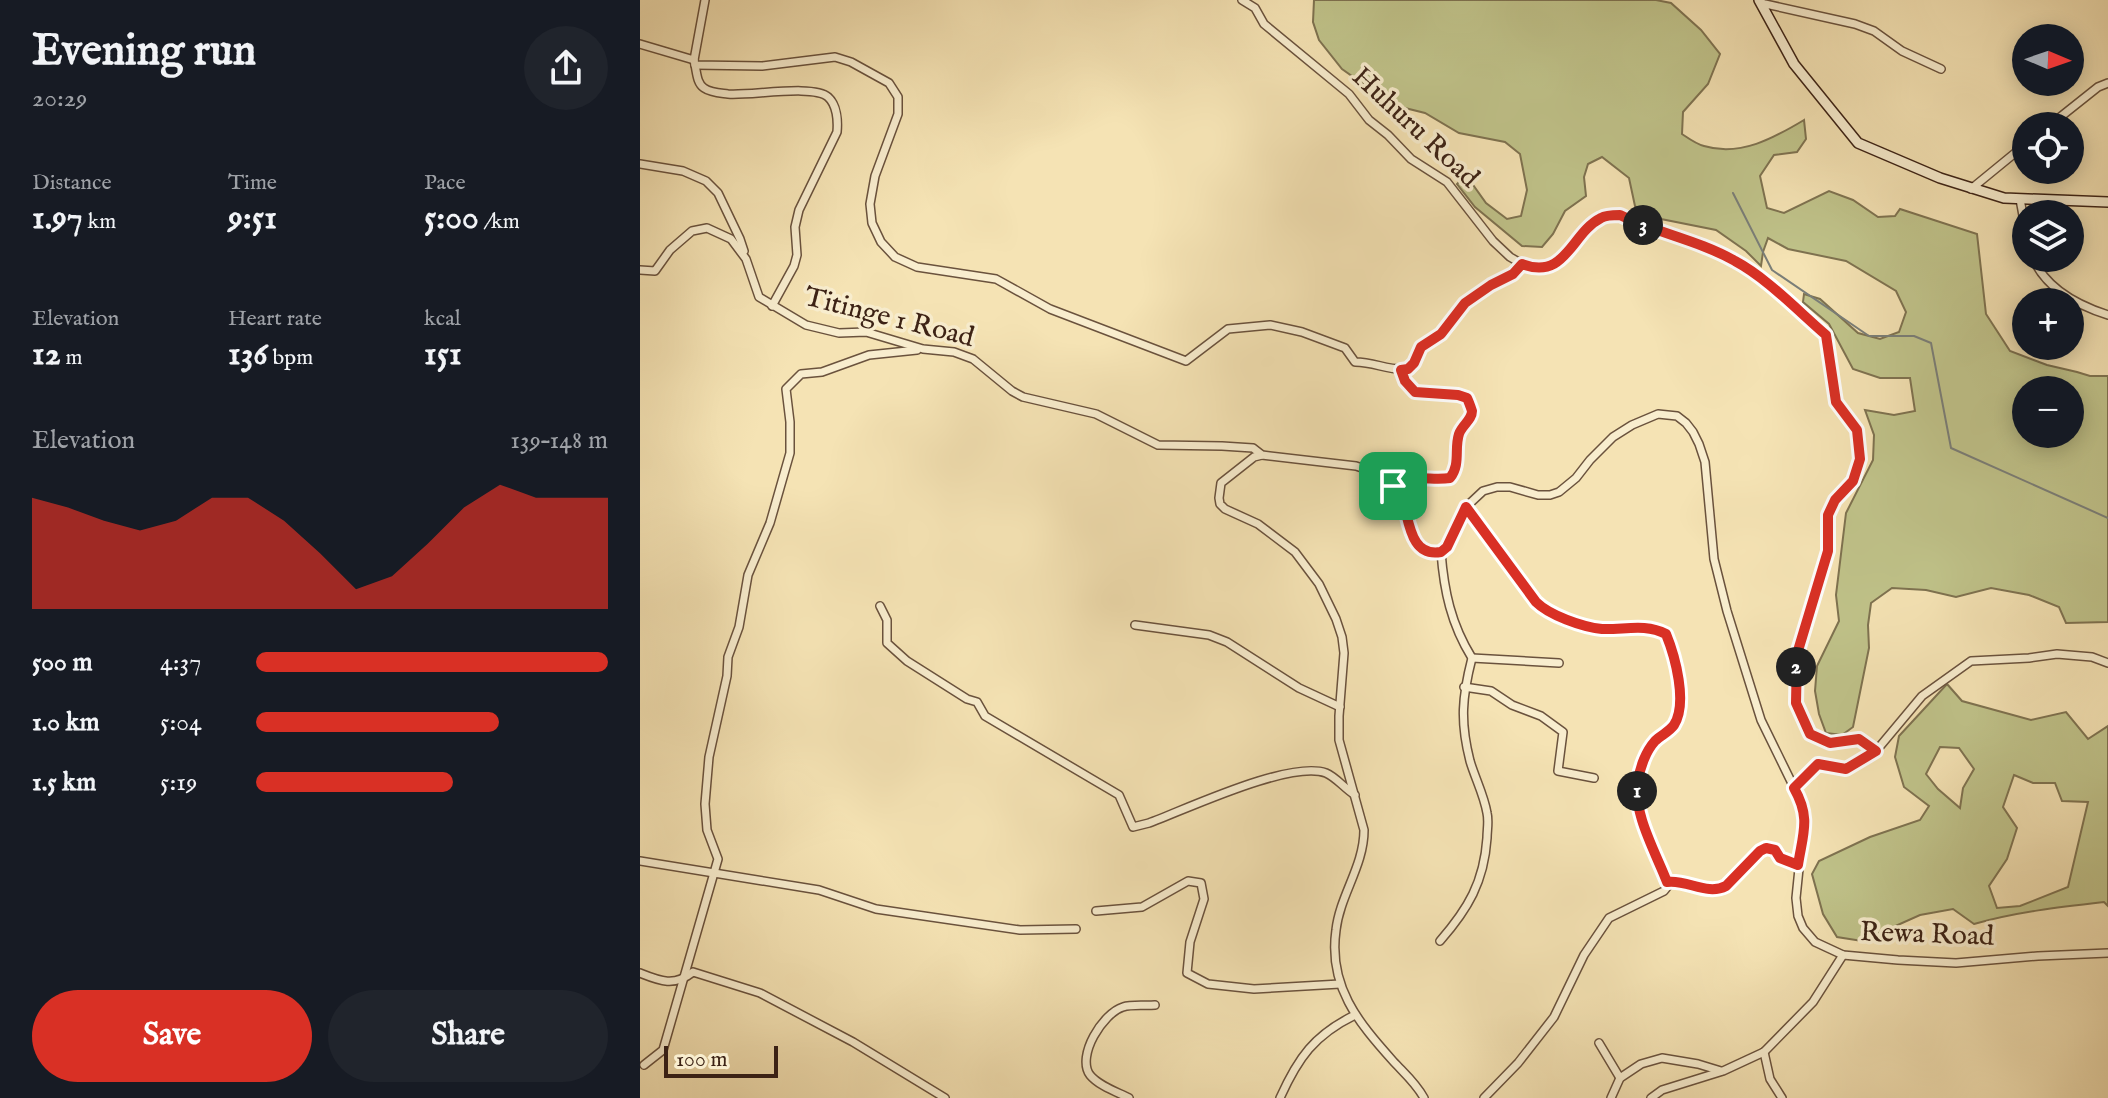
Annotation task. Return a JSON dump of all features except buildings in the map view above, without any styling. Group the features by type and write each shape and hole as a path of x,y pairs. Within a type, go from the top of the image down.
{"street":[{"path":"705,0 695,62 697,79 704,88 734,95 815,91 828,96 835,108 837,132 799,210 795,227 797,255 794,266 772,306"},
{"name":"Huhuru Road","path":"1242,0 1255,8 1264,24 1349,94 1369,120 1411,159 1447,182 1493,241 1522,264"},
{"path":"1760,1 1874,31 1902,51 1941,69"},
{"path":"1760,1 1794,64 1858,143 1898,162 2004,198 2108,202"},
{"path":"640,44 695,62 762,66 835,57 851,62 889,83 898,97 898,114 875,176 870,204 872,223 881,242 895,257 917,267 996,279 1050,309 1186,361 1228,329 1270,325 1302,332 1345,348 1355,362 1371,362 1393,371 1408,369 1421,347 1441,334 1465,303 1513,274 1522,264 1533,268 1558,263 1589,226 1603,216 1620,215 1736,261 1826,335 1836,402 1857,430 1860,459 1853,481 1835,500 1828,515 1828,551 1797,654 1796,703 1810,734 1830,743 1859,739 1876,751"},
{"path":"2067,112 2098,87 2108,83"},
{"path":"1971,189 2012,155"},
{"path":"640,164 683,171 706,181 718,193 746,259"},
{"name":"Titinge 1 Road","path":"640,270 655,271 670,250 692,231 707,228 731,239 746,259 759,297 806,325 839,333 866,332 923,349 954,352 973,359 1023,397 1096,414 1158,445 1253,448 1262,455 1356,466 1377,473 1393,486"},
{"path":"2040,272 2053,287 2069,298 2108,315"},
{"path":"644,1065 663,1050 718,859 707,830 705,804 709,757 748,575 770,523 790,453 786,389 801,374 822,372 869,355 923,349"},
{"path":"1401,370 1405,381 1415,392 1458,395 1467,398 1472,409 1459,435 1458,460 1450,478 1412,477 1393,486 1401,497 1409,530 1421,548 1428,552 1441,552 1447,547 1466,507 1547,612 1602,629 1644,628 1666,634 1679,688 1680,705 1674,724 1645,757 1637,792 1642,820 1668,886 1664,891 1609,918 1584,955 1554,1017 1518,1063 1484,1098"},
{"name":"Rewa Road","path":"1466,507 1483,491 1497,487 1510,487 1538,495 1559,492 1613,437 1632,425 1658,414 1669,414 1686,423 1699,444 1705,462 1714,559 1727,611 1761,720 1805,810 1796,898 1803,928 1815,942 1843,955 1956,963 2108,953"},
{"path":"1262,455 1254,457 1221,483 1220,504 1258,524 1295,552 1319,584 1342,637 1344,662 1339,740 1356,796 1364,843 1336,930 1334,950 1340,984 1345,1000 1355,1015 1419,1088 1424,1098"},
{"path":"1440,941 1466,909 1484,865 1488,815 1470,760 1462,716 1464,687 1472,658 1459,638 1449,610 1441,552"},
{"path":"880,606 887,620 887,643 907,661 967,699 977,702 985,716 1119,795 1133,827 1278,776 1307,771 1328,773 1356,796"},
{"path":"1135,625 1209,635 1227,642 1299,688 1340,707"},
{"path":"1794,788 1818,764 1846,769 1876,751 1922,696 1971,661 2057,654 2092,657 2108,663"},
{"path":"1472,658 1559,663"},
{"path":"1464,687 1491,691 1512,705 1541,716 1563,732 1558,771 1594,778"},
{"path":"1667,882 1676,880 1709,890 1721,889 1766,848 1775,850 1780,858 1798,865"},
{"path":"640,861 819,890 876,909 1020,930 1076,929"},
{"path":"1096,911 1142,907 1188,881 1201,883 1204,899 1190,942 1187,973 1208,984 1254,989 1340,984"},
{"path":"1651,1098 1662,1090 1723,1071 1764,1052 1813,1002 1843,955"},
{"path":"640,973 675,982 693,972 760,993 853,1042 945,1098"},
{"path":"1129,1098 1091,1076 1085,1064 1087,1052 1102,1022 1121,1007 1155,1005"},
{"path":"1280,1098 1294,1066 1317,1040 1338,1023 1355,1015"},
{"path":"1599,1043 1620,1078"},
{"path":"1764,1052 1770,1079 1782,1098"},
{"path":"1611,1098 1620,1078 1641,1064 1662,1058 1723,1071"}],"green space":[{"path":"1314,0 1656,0 1671,3 1701,30 1720,54 1708,84 1683,112 1682,134 1701,145 1731,149 1769,139 1804,120 1806,139 1797,152 1774,155 1760,176 1767,208 1784,213 1829,191 1853,200 1878,217 1895,216 1900,209 1977,234 1986,314 2012,352 2012,360 2034,360 2090,376 2108,376 2108,622 2066,623 2059,607 2029,595 1991,588 1956,597 1926,590 1892,588 1871,603 1869,648 1853,727 1842,735 1826,733 1815,691 1817,666 1839,621 1836,595 1846,513 1873,460 1874,435 1865,410 1894,415 1915,411 1910,378 1880,378 1853,369 1829,324 1803,302 1804,294 1820,299 1858,333 1880,339 1899,332 1906,312 1896,291 1846,261 1788,249 1768,238 1761,266 1716,230 1656,218 1635,206 1629,178 1602,157 1588,164 1584,177 1586,196 1565,211 1542,247 1522,246 1475,207 1457,184 1466,175 1486,203 1507,219 1521,216 1527,190 1520,154 1505,142 1459,133 1425,113 1393,105 1342,69 1319,40 1313,22"},
{"path":"1947,684 1962,701 2031,720 2066,712 2088,739 2108,726 2108,906 2104,902 2055,908 1974,924 1953,909 1920,915 1862,941 1837,937 1823,914 1812,874 1819,861 1870,837 1920,820 1929,806 1904,787 1895,757 1899,736","holes":["1940,747 1959,748 1974,769 1963,788 1960,808 1926,774","2014,775 2033,783 2055,783 2062,801 2088,802 2068,887 2020,906 1997,908 1989,886 2007,859 2017,828 2003,807"]}],"waterway":[{"path":"1733,193 1772,270 1869,336 1914,336 1931,343 1951,448 2108,518"}],"route":[{"path":"1620,215 1736,261 1826,335 1836,402 1857,430 1860,459 1853,481 1835,500 1828,515 1828,551 1797,654 1796,703 1810,734 1830,743 1859,739 1876,751 1846,769 1818,764 1794,788 1805,810 1798,865 1780,858 1775,850 1766,848 1721,889 1709,890 1676,880 1667,882 1642,820 1637,792 1645,757 1674,724 1680,705 1671,646 1666,634 1633,627 1602,629 1547,612 1536,602 1466,507 1447,547 1441,552 1428,552 1421,548 1409,530 1401,497 1393,486 1412,477 1450,478 1458,460 1459,435 1472,409 1467,398 1458,395 1415,392 1405,381 1401,370 1408,369 1414,363 1421,347 1441,334 1465,303 1513,274 1522,264 1533,268 1558,263 1589,226 1603,216 1620,215"}]}
